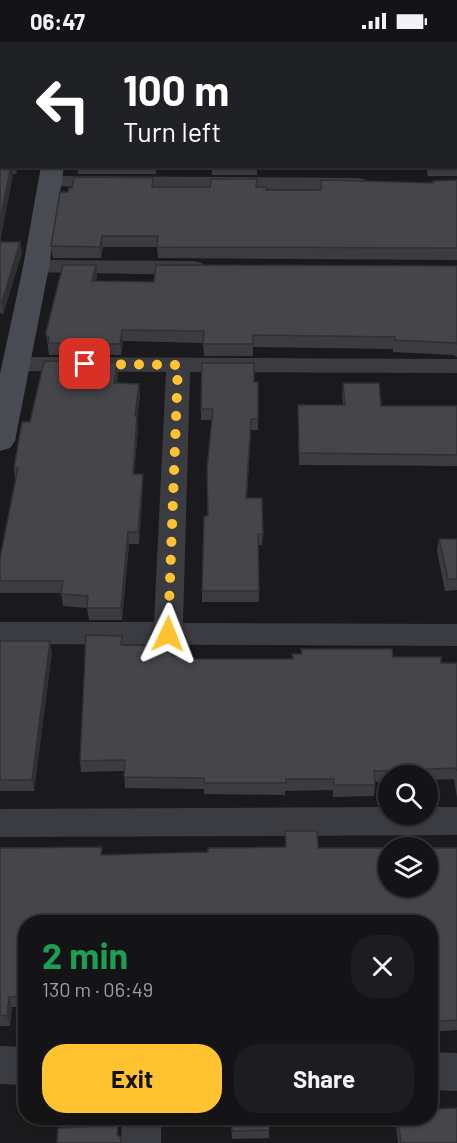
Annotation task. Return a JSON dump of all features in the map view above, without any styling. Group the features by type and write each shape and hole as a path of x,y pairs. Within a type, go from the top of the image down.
{"street":[{"path":"0,441 36,267 52,174 186,175 374,184"},
{"path":"36,267 211,268"},
{"path":"16,364 457,366"},
{"path":"168,634 178,365"},
{"path":"0,633 457,635"},
{"path":"0,823 457,821"},
{"path":"0,1065 18,1066"},
{"path":"438,1071 457,1071"},
{"path":"141,1143 142,1125"}],"building":[{"path":"0,168 11,168 0,221"},
{"path":"74,177 153,178 152,187 210,187 211,179 257,179 256,187 266,187 266,190 321,190 321,180 433,183 433,181 457,180 457,248 157,247 158,236 102,236 100,247 51,246 60,192 68,192 69,188 72,188"},
{"path":"0,242 20,242 2,302 0,302"},
{"path":"63,265 96,265 92,281 154,282 156,265 457,266 457,344 395,340 395,337 253,335 253,344 203,344 204,331 122,330 120,344 48,343 49,337 46,336 46,332"},
{"path":"44,361 117,362 114,383 139,384 135,416 137,416 133,474 143,474 138,532 128,532 121,608 87,608 88,596 61,594 63,581 0,581 0,558 18,468 14,468 22,422 30,422"},
{"path":"202,363 254,363 254,382 258,382 258,419 251,419 246,498 262,498 263,534 258,534 259,591 202,591 204,516 208,516 207,468 213,409 201,409"},
{"path":"343,383 379,383 381,406 457,406 457,455 299,453 298,405 345,405"},
{"path":"439,539 457,539 457,579 448,579"},
{"path":"86,635 122,636 121,645 173,646 172,656 191,656 191,659 293,659 292,654 302,654 301,649 392,649 393,657 441,657 441,663 457,663 457,771 456,768 438,769 438,765 378,765 378,771 374,771 375,785 334,785 334,779 286,779 286,783 204,783 204,778 124,777 125,760 80,761"},
{"path":"0,641 50,641 32,780 0,780"},
{"path":"285,831 317,831 318,848 378,848 378,897 438,897 438,848 457,848 457,1020 438,1021 438,915 18,915 18,997 9,997 7,1016 0,1015 0,848 102,847 101,855 208,852 208,848 286,847"},
{"path":"457,1108 457,1143 401,1143 399,1125 438,1125 438,1109"},
{"path":"118,1125 117,1135 121,1137 121,1143 57,1143 58,1128"},
{"path":"232,1125 269,1125 269,1130 232,1131"}],"route":[{"path":"85,364 178,365 168,634"}]}
